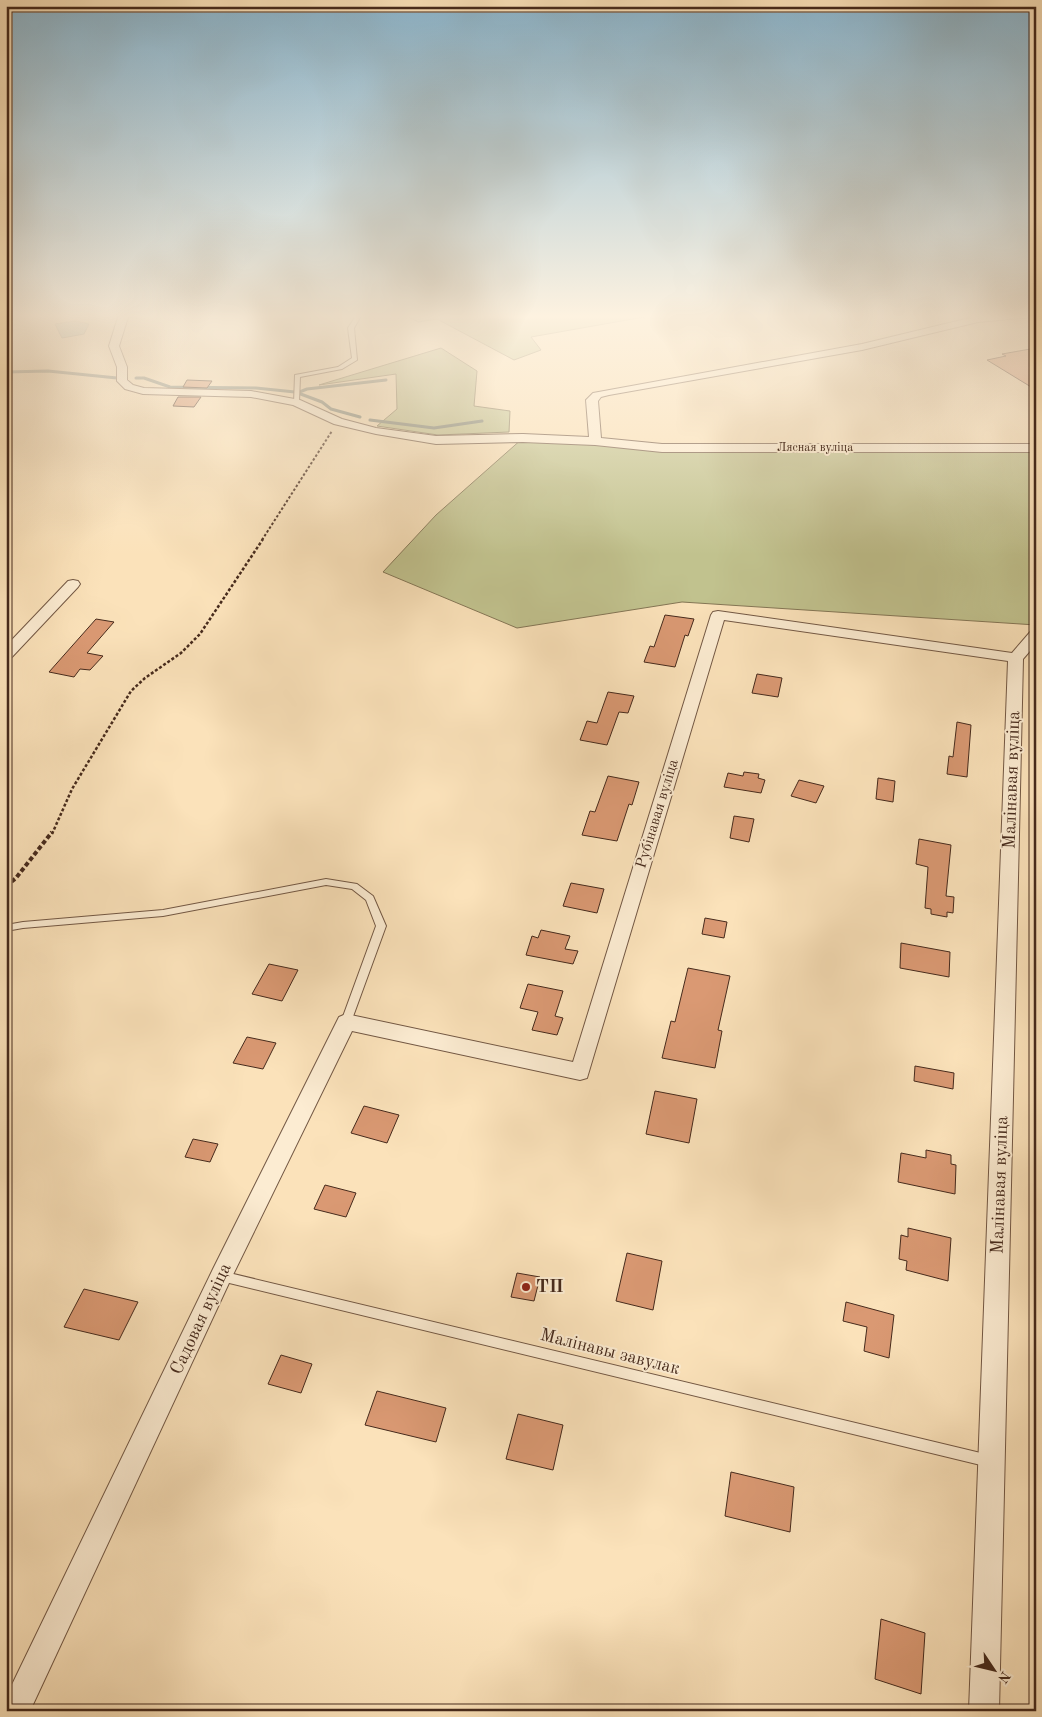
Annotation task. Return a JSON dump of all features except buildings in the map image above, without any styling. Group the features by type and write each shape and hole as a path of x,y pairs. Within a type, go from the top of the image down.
{"street":[{"name":"Лясная вуліца","path":"251,394 296,402 338,422 376,431 436,440 523,438 595,441 662,448 1036,448"},
{"path":"595,441 592,400 602,394"},
{"path":"6,655 73,584"},
{"name":"Рубінавая вуліца","path":"346,1022 580,1072 718,615 1016,658"},
{"path":"1016,658 1036,634"},
{"name":"Малінавая вуліца","path":"984,1711 1016,658"},
{"name":"Садовая вуліца","path":"15,1711 221,1276 346,1022"}],"lane":[{"path":"296,402 297,394"},
{"name":"Садовая вуліца","path":"6,928 22,925 163,914 326,882 354,886 370,898 381,926 346,1022"},
{"name":"Малінавы завулак","path":"221,1276 991,1462"}],"path":[{"path":"6,886 16,878 50,837 72,789 131,691 145,678 181,653 200,634 338,422"}],"green space":[{"path":"397,394 475,394 474,406 510,411 509,432 438,435 377,426 397,409"},
{"path":"523,438 662,448 1036,448 1036,625 682,602 517,628 383,572 436,515"}],"waterway":[{"path":"301,394 322,402 331,409 360,417"},
{"path":"370,420 434,428 482,421"}],"place":[{"name":"ТП","path":"526,1287"}]}
